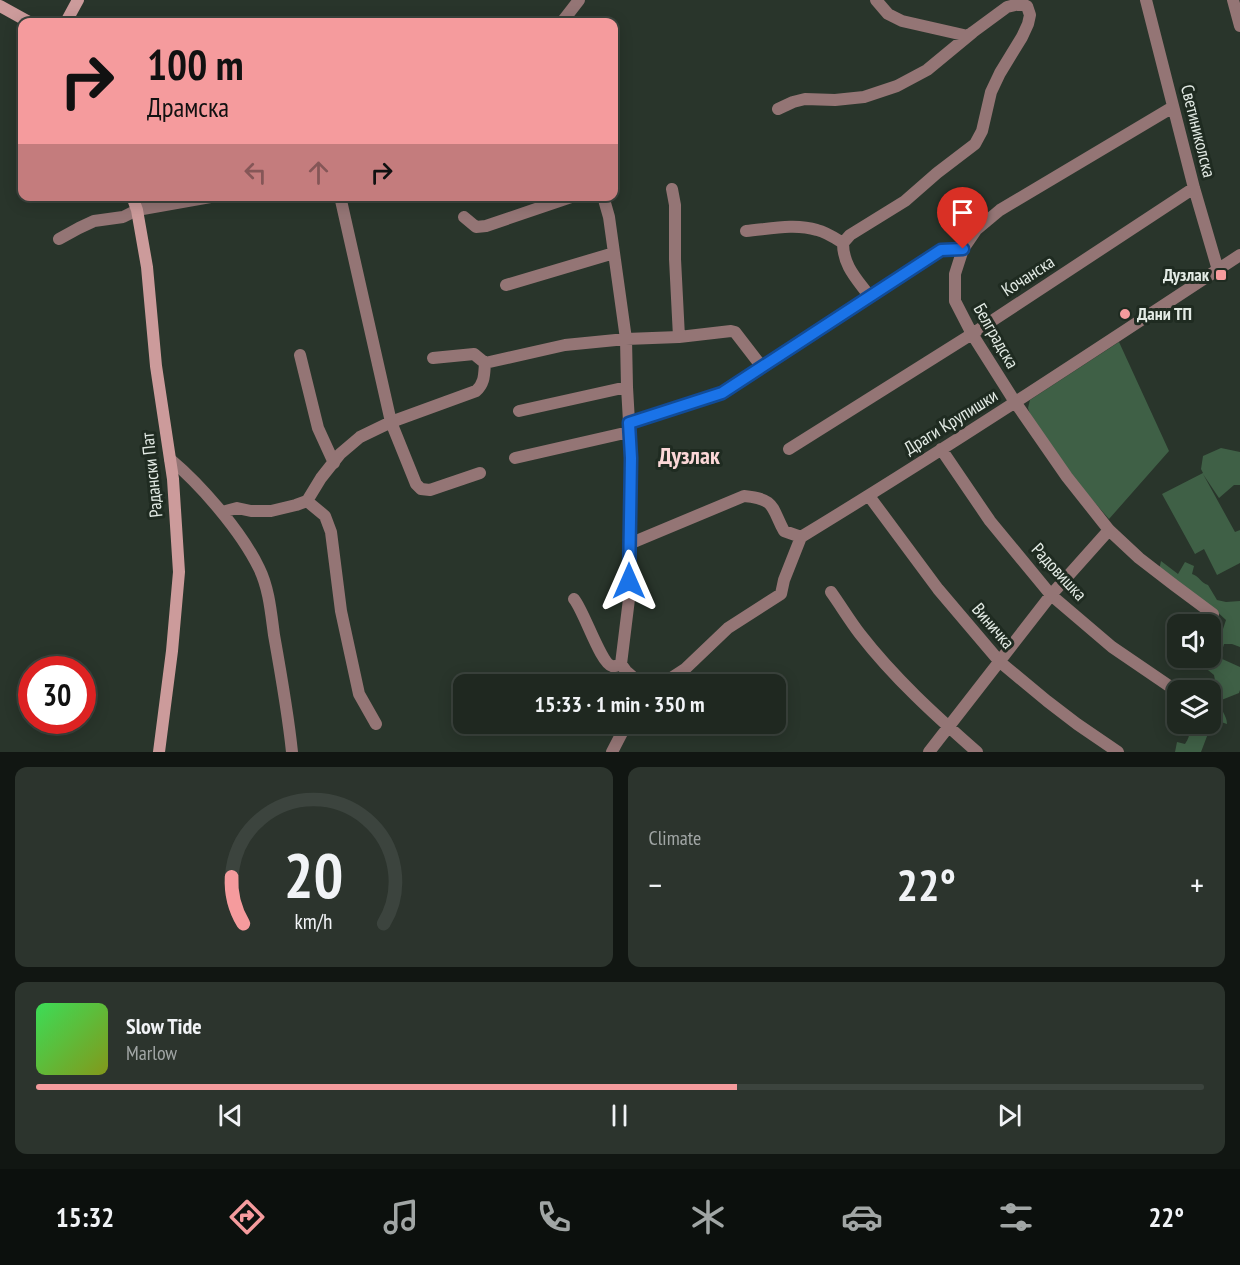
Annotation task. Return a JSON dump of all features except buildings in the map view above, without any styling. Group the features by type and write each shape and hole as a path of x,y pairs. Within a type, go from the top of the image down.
{"street":[{"path":"68,18 78,0"},
{"path":"565,18 579,0"},
{"path":"876,0 888,14 902,21 968,36"},
{"name":"Светиниколска","path":"1146,0 1194,188 1218,270"},
{"path":"1233,0 1240,26"},
{"path":"778,109 805,99 835,100 864,97 897,86 927,70 1007,8 1019,4 1028,6 1030,15 1028,24 1000,73 992,92 982,131 975,144 905,201 850,235 843,243 843,254 848,267 870,297"},
{"path":"0,6 21,18"},
{"name":"Белградска","path":"1173,107 1000,210 976,230 963,249 955,274 955,301 972,334 1015,402 1067,477 1108,530 1139,558 1213,614"},
{"name":"Кочанска","path":"789,448 972,334 1194,188"},
{"path":"672,189 675,204 679,337"},
{"name":"Радански Пат","path":"134,201 147,267 156,366 173,479 179,572 159,752"},
{"path":"59,239 94,221 123,217 137,210 188,201"},
{"path":"336,201 373,365 391,422 416,484 422,489 430,490 480,473"},
{"path":"341,201 391,422"},
{"path":"464,217 476,227 486,226 559,201"},
{"path":"604,201 609,217 626,339 631,458 629,599 621,664 630,674"},
{"path":"746,231 806,227 823,232 843,243"},
{"path":"515,458 629,428 722,393 941,250 963,249"},
{"path":"506,285 614,253"},
{"name":"Драги Крупишки","path":"801,537 869,496 1240,255"},
{"path":"485,363 565,345 731,331 735,332 762,367"},
{"path":"433,358 474,354 485,363"},
{"path":"300,355 318,428 334,463"},
{"path":"222,512 237,508 271,511 307,501 340,454 360,437 391,422 476,391 482,386 485,363"},
{"path":"519,411 627,387"},
{"name":"Радовишка","path":"941,449 990,520 1051,595 1112,646 1167,684"},
{"path":"170,459 222,512 260,569 267,592 288,713 292,752"},
{"path":"629,544 744,496 758,497 768,501 774,508 784,531 801,537 784,580 781,594 728,628 677,674"},
{"name":"Виничка","path":"869,496 938,589 1000,662 1077,724 1118,752"},
{"path":"307,501 325,516 331,532 341,611 359,694 376,724"},
{"path":"929,752 1051,595 1108,530"},
{"path":"831,592 877,654 907,686 977,752"},
{"path":"574,599 582,610 603,658 609,666 614,667 621,664"},
{"path":"612,752 621,734"}],"green space":[{"path":"1119,342 1169,451 1109,519 1070,474 1031,417 1028,408 1030,400"},
{"path":"1221,448 1240,452 1240,485 1234,485 1219,498 1203,474 1235,532 1240,530 1240,563 1217,575 1204,549 1195,554 1162,494 1203,473 1201,469 1203,456"},
{"path":"1161,561 1178,574 1185,562 1194,566 1192,574 1208,585 1217,600 1240,601 1240,647 1224,644 1221,654 1221,632 1226,620 1213,608 1159,570"},
{"path":"1221,658 1240,667 1239,693 1221,700 1221,680 1215,680 1214,675 1206,668 1221,668"},
{"path":"1221,707 1226,718 1227,724 1221,722"},
{"path":"1208,734 1201,752 1175,752 1177,742 1185,744 1189,735"}],"place":[{"name":"Дузлак","path":"1221,275"},
{"name":"Дани ТП","path":"1125,314"}],"district":[{"name":"Дузлак","path":"689,456"}],"route":[{"path":"629,581 631,458 629,423 722,393 941,250 963,249"}]}
